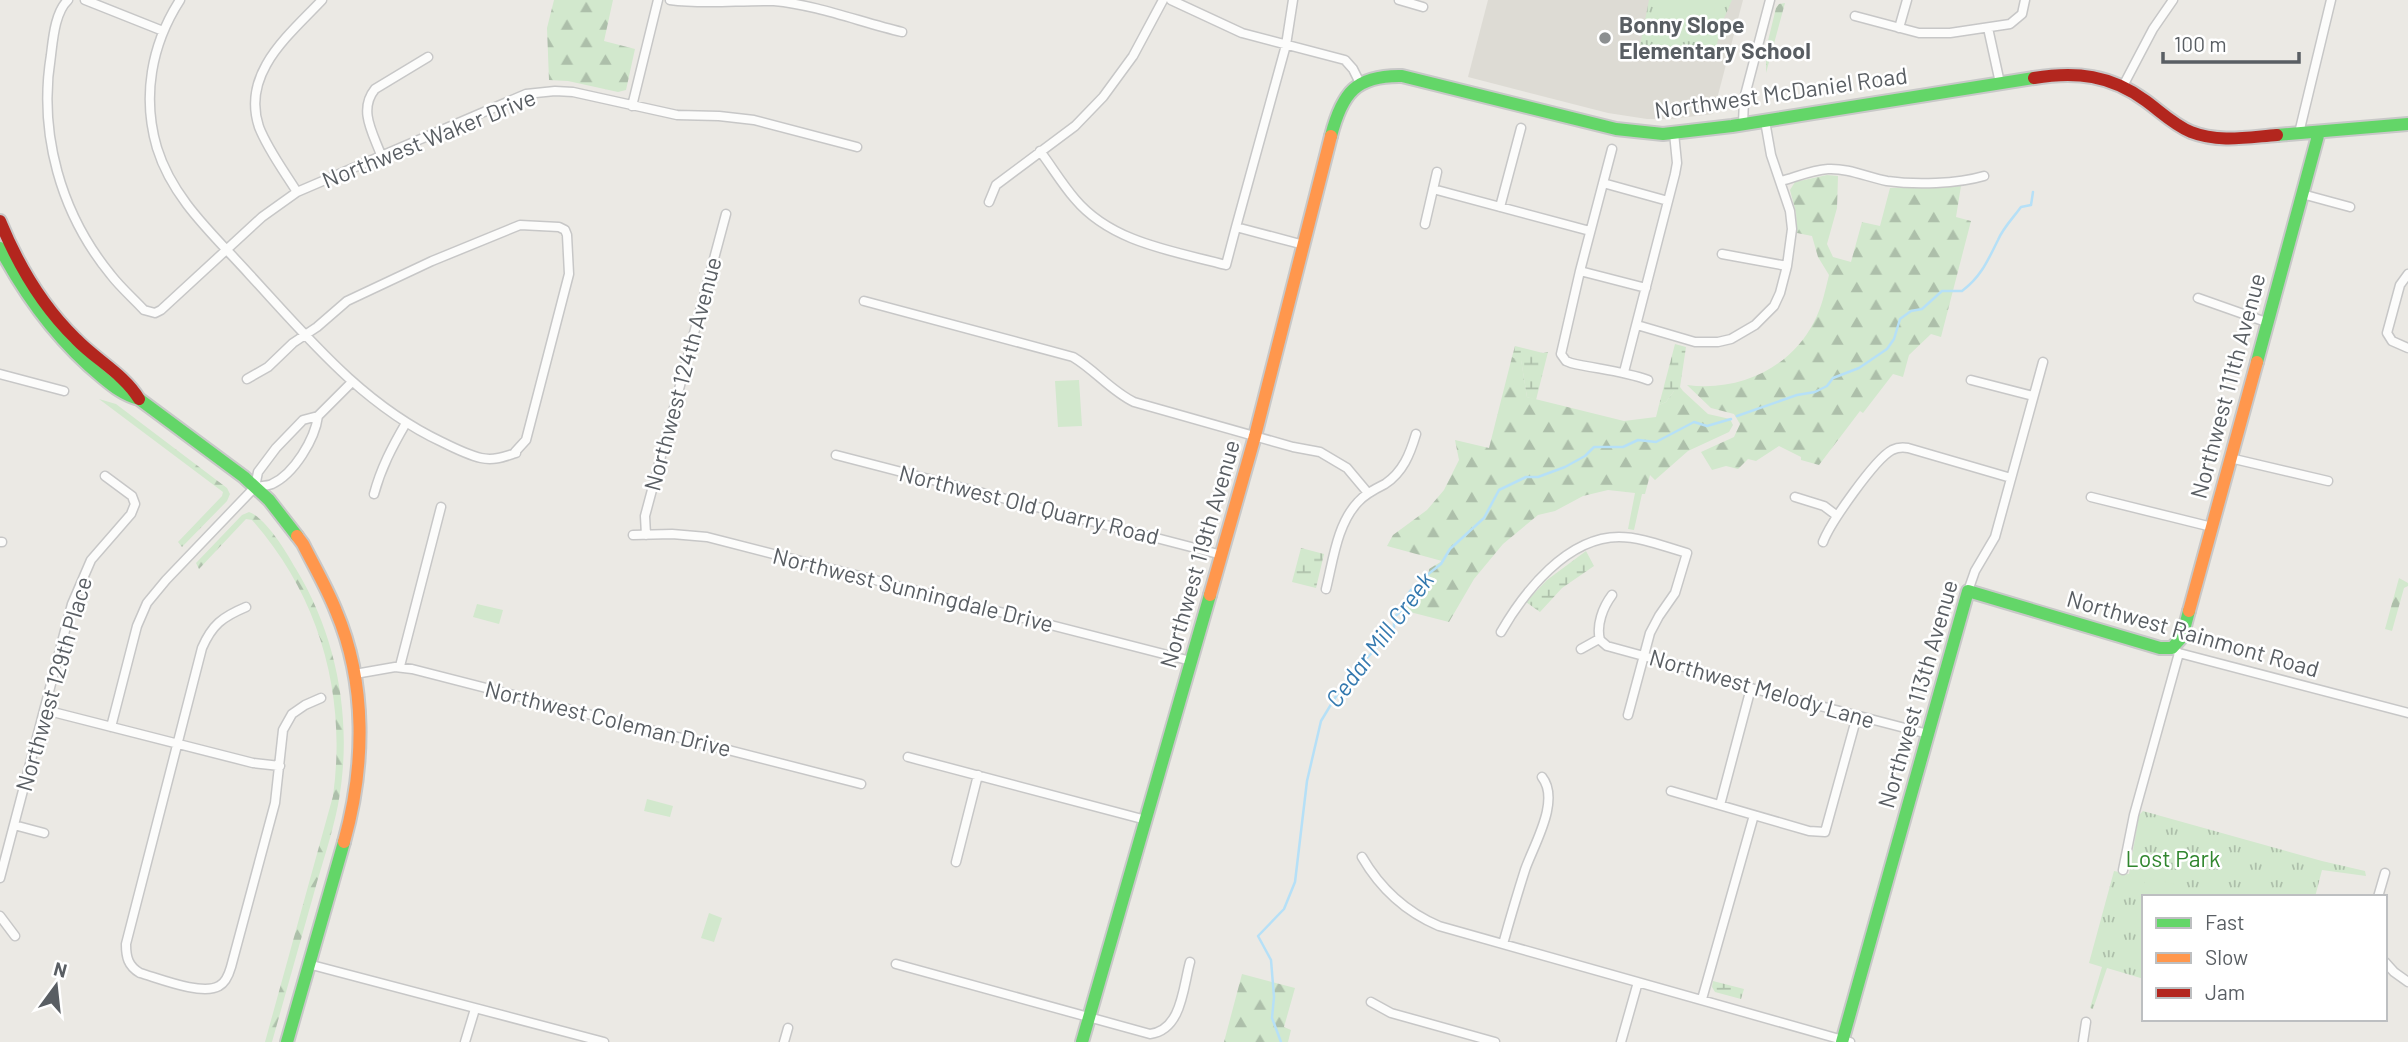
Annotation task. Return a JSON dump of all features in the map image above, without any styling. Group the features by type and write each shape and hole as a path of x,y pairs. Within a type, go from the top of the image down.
{"street":[{"name":"Northwest Waker Drive","path":"68,0 61,10 53,40 47,108 52,153 70,209 89,245 120,285 144,310 155,313 262,217 297,192 526,94 573,92 677,115 754,120 857,147"},
{"path":"85,0 163,31"},
{"path":"180,0 163,31 150,75 149,90 150,120 170,179 186,204 305,335 352,382 406,424 478,457 504,458 516,453 526,439 569,274 570,259 565,230 553,226 529,225 511,228 346,301 317,327 305,335 268,367 247,379"},
{"path":"297,192 259,126 256,92 267,61 322,0"},
{"path":"632,106 658,0"},
{"path":"670,0 696,4 774,1 902,32"},
{"path":"989,202 996,185 1075,126 1103,97 1133,56 1163,0"},
{"path":"1171,0 1226,27 1345,60 1360,83"},
{"path":"1040,151 1076,201 1123,235 1226,265 1286,45 1293,0"},
{"path":"1399,0 1423,7"},
{"path":"1743,124 1744,99 1770,0"},
{"path":"1899,27 1907,0"},
{"path":"1855,16 1933,34 2007,25 2023,13 2025,0"},
{"path":"2123,86 2153,29 2173,0"},
{"path":"2299,133 2331,0"},
{"path":"1988,28 2000,83"},
{"path":"382,155 366,111 370,95 375,89 428,57"},
{"name":"Northwest McDaniel Road","path":"1360,83 1377,76 1402,76 1616,129 1674,134 2072,74 2094,75 2123,86 2175,125 2194,134 2228,139 2408,124"},
{"name":"Northwest 119th Avenue","path":"1083,1042 1255,436 1338,110 1349,91 1360,83"},
{"path":"1637,325 1695,342 1718,342 1731,339 1755,326 1774,306 1787,266 1792,229 1771,155 1765,121"},
{"path":"1500,207 1521,128"},
{"name":"Northwest 111th Avenue","path":"2123,870 2134,815 2176,650 2182,637 2319,132"},
{"path":"1624,372 1677,163 1674,134"},
{"path":"1612,149 1560,349 1562,358 1571,363 1606,372 1624,372 1648,380"},
{"path":"1780,181 1827,169 1887,181 1908,182 1965,181 1984,176"},
{"path":"1425,224 1437,172"},
{"path":"1603,183 1668,201"},
{"path":"1433,188 1590,232"},
{"path":"2302,194 2350,207"},
{"name":"Northwest 124th Avenue","path":"646,535 645,516 726,214"},
{"path":"0,221 20,265 42,299 88,351 133,386 139,399"},
{"path":"1236,227 1304,245"},
{"path":"0,248 28,298 66,345 118,390 126,396 139,399 255,487 291,527 313,561 337,612 355,674 360,733 357,783 346,834 286,1042"},
{"path":"1722,254 1787,266"},
{"path":"1580,271 1646,288"},
{"path":"2408,274 2401,281 2387,333 2392,341 2408,348"},
{"path":"2198,298 2266,322"},
{"path":"863,301 1073,358 1083,363 1120,395 1134,402 1326,454 1347,468 1368,494"},
{"name":"Northwest 113th Avenue","path":"1845,1041 1968,591 1975,571 1995,537 2043,362"},
{"path":"0,374 64,391"},
{"path":"1970,380 2034,397"},
{"path":"111,727 137,626 147,603 166,579 255,487 258,472 276,448 303,420 318,416 352,382"},
{"path":"255,487 272,484 293,467 316,431 318,416"},
{"path":"374,494 387,455 406,424"},
{"path":"1326,589 1343,525 1352,510 1368,494 1387,483 1403,467 1416,434"},
{"path":"1823,542 1836,515 1885,455 1902,447 2011,478"},
{"name":"Northwest Old Quarry Road","path":"836,456 1222,555"},
{"path":"2230,458 2328,481"},
{"name":"Northwest 129th Place","path":"0,878 72,604 85,572 100,547 131,513 135,504 132,496 105,475"},
{"path":"1795,497 1824,506 1836,515"},
{"path":"2091,497 2212,527"},
{"path":"400,666 441,507"},
{"name":"Northwest Sunningdale Drive","path":"633,535 682,534 707,537 1191,661"},
{"path":"1501,632 1532,586 1557,564 1593,541 1630,537 1687,553 1678,586 1653,628 1628,715"},
{"name":"Northwest Rainmont Road","path":"1968,591 2160,648 2176,650 2408,713"},
{"path":"1581,649 1599,639 1598,629 1604,606 1612,595"},
{"path":"246,607 227,615 209,631 202,648 126,944 128,962 132,968 140,973 197,989 218,987 225,980 231,967 275,803 283,730 292,714 321,698"},
{"name":"Northwest Melody Lane","path":"1599,639 1607,646 1751,688 1928,734"},
{"name":"Northwest Coleman Drive","path":"355,674 400,666 861,784"},
{"path":"1720,805 1751,688"},
{"path":"45,710 253,763 281,766"},
{"path":"1671,791 1816,832 1825,832 1857,716"},
{"path":"908,757 1146,820"},
{"path":"956,862 978,775"},
{"path":"1503,944 1525,868 1539,839 1546,812 1548,789 1542,777"},
{"path":"1702,999 1754,815"},
{"path":"14,825 44,833"},
{"path":"1362,857 1387,891 1427,921 1439,926 1845,1041"},
{"path":"2379,895 2385,873"},
{"path":"0,916 15,936"},
{"path":"896,964 1144,1033 1163,1031 1174,1020 1190,962"},
{"path":"308,964 604,1042"},
{"path":"2387,964 2408,982"},
{"path":"1621,1042 1638,982"},
{"path":"1371,1002 1391,1013 1495,1042"},
{"path":"465,1042 475,1009"},
{"path":"2083,1042 2086,1022"},
{"path":"784,1042 788,1028"}],"shaded area":[{"name":"Bonny Slope Elementary School","path":"1488,0 1743,0 1713,114 1647,119 1608,113 1468,77"}],"green space":[{"path":"554,0 613,0 604,41 635,49 626,90 618,92 568,81 549,80 547,28"},
{"path":"1649,0 1732,0 1722,23 1716,48 1707,54 1639,51"},
{"path":"1659,0 1716,0 1710,44 1655,37"},
{"path":"1785,3 1766,73 1766,49 1776,8"},
{"path":"1827,175 1838,176 1837,208 1827,244 1833,257 1851,262 1862,222 1880,226 1890,188 1961,186 1956,217 1971,221 1941,337 1931,334 1909,355 1903,377 1893,374 1863,413 1860,411 1819,465 1801,460 1801,457 1779,446 1756,461 1748,459 1738,469 1726,466 1712,470 1701,452 1734,437 1740,424 1734,414 1711,408 1687,385 1725,385 1761,374 1791,353 1804,338 1819,311 1829,275 1818,257 1812,236 1797,233 1796,213 1790,190 1795,182"},
{"path":"1675,344 1686,347 1680,387 1683,391 1674,391 1666,402 1659,405"},
{"path":"1515,346 1548,352 1536,400 1527,397 1521,360 1512,357"},
{"path":"1512,357 1521,359 1527,397 1624,421 1656,417 1659,405 1666,402 1674,391 1683,391 1708,414 1730,419 1733,425 1729,432 1688,451 1655,480 1650,475 1645,494 1642,494 1634,530 1628,529 1635,493 1608,490 1583,496 1555,511 1538,515 1503,544 1474,579 1449,622 1406,611 1406,600 1427,579 1429,569 1442,561 1387,546 1393,535 1427,510 1444,490 1459,460 1455,440 1489,448"},
{"path":"1079,380 1082,426 1058,427 1055,381"},
{"path":"99,399 116,404 227,488 230,494 227,501 182,547 178,542 223,492"},
{"path":"249,512 262,521 276,537 311,596 332,654 343,714 344,744 338,805 272,1042 265,1042 333,796 336,721 323,649 311,615 276,550 252,520 246,519 199,569 196,563 242,515"},
{"path":"1301,548 1324,554 1316,588 1292,582"},
{"path":"1586,551 1594,566 1562,588 1540,612 1526,602 1547,580"},
{"path":"2399,578 2408,583 2408,586 2404,588 2392,631 2385,629"},
{"path":"477,604 503,610 499,624 473,617"},
{"path":"647,799 673,806 670,817 644,811"},
{"name":"Lost Park","path":"2143,811 2365,871 2366,876 2322,870 2316,895 2142,895 2142,978 2107,968 2093,1009 2090,1008 2102,967 2089,963 2114,871 2129,874 2139,815"},
{"path":"2146,877 2193,889 2192,895 2142,895 2142,928 2134,926"},
{"path":"709,913 722,918 714,942 701,938"},
{"path":"1242,974 1295,988 1284,1027 1291,1030 1288,1042 1224,1042"},
{"path":"1713,981 1744,989 1741,999 1715,992"}],"waterway":[{"name":"Cedar Mill Creek","path":"1737,416 1797,395 1815,392 1827,386 1833,378 1859,368 1887,349 1894,339 1900,319 1911,311 1922,309 1942,291 1962,291 1974,280 2008,223 2021,207 2031,205 2033,192"},
{"name":"Cedar Mill Creek","path":"1281,1042 1272,1018 1274,997 1271,960 1258,936 1284,909 1295,882 1307,781 1321,721 1344,683 1394,629 1394,617 1405,608 1406,597 1411,590 1441,564 1450,549 1484,518 1499,490 1526,477 1538,477 1565,467 1585,456 1594,447 1623,447 1638,440 1656,442 1694,422 1707,426 1731,419"}],"traffic: fast":[{"path":"1331,136 1340,108 1353,90 1362,83 1386,77 1402,76 1616,129 1663,134 1732,126 2034,78"},
{"path":"2277,135 2408,124"},
{"path":"2257,362 2319,132"},
{"path":"0,248 45,318 86,363 115,387 139,399 244,477 269,500 297,536"},
{"path":"1842,1042 1968,591 2160,648 2172,648 2182,637 2189,611"},
{"path":"1082,1042 1210,595"},
{"path":"287,1042 344,842"}],"traffic: slow":[{"path":"1210,595 1255,436 1331,136"},
{"path":"2189,611 2257,362"},
{"path":"297,536 332,602 346,639 358,696 359,755 356,785 344,842"}],"traffic: jam":[{"path":"2034,78 2079,75 2106,80 2133,92 2179,126 2202,135 2234,138 2277,135"},
{"path":"0,221 23,269 52,313 84,347 126,382 139,399"}],"place":[{"name":"Bonny Slope Elementary School","path":"1605,38"}]}
